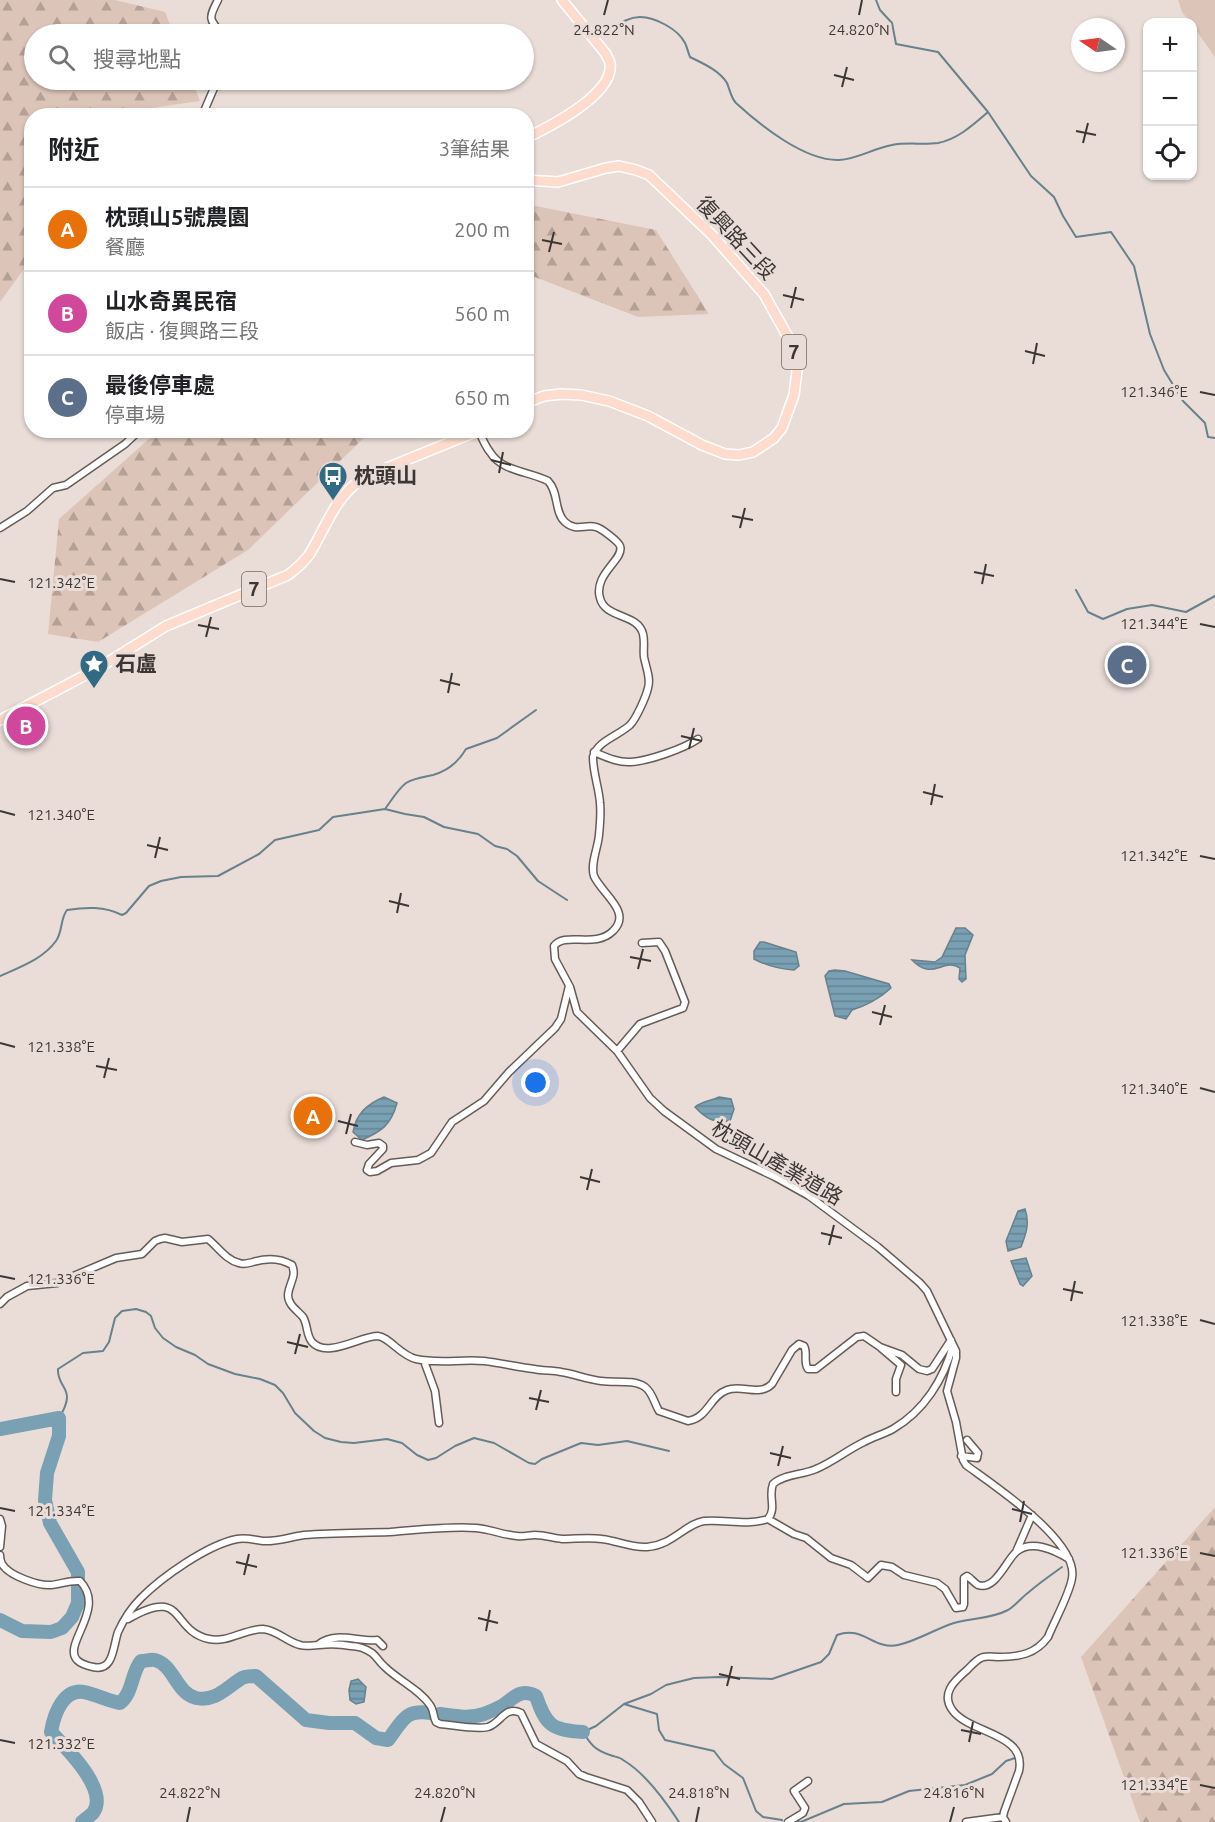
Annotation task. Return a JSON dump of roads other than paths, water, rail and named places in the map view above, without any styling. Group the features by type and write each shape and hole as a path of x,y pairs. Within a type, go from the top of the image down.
{"main road":[{"path":"534,134 567,117 591,98 609,74 610,63 606,54 562,0"},
{"name":"復興路三段","path":"534,180 558,182 619,166 649,175 712,235 764,294 793,346 797,371 794,395 782,428 765,445 753,452 739,455 725,454 702,445 648,416 609,401 581,395 561,394 534,400"},
{"name":"7","path":"0,720 97,669 166,626 288,575 308,556 350,488 359,481 462,438"}],"street":[{"path":"213,24 210,20 211,13 218,0"},
{"path":"205,108 213,90"},
{"path":"0,528 27,511 53,488 66,484 131,438"},
{"path":"482,438 490,453 504,466 549,481 553,486 561,517 566,523 575,528 596,527 620,544 620,555 602,576 599,596 602,605 608,610 633,621 640,627 644,635 644,655 649,682 646,695 633,721 594,752 610,759 632,762 678,750 698,739"},
{"name":"枕頭山產業道路","path":"594,752 593,764 600,803 599,836 593,872 616,906 619,920 618,926 603,938 597,940 562,939 554,946 555,959 569,985 574,1006 581,1018 617,1051 650,1098 664,1111 716,1149 809,1196 878,1247 920,1283 932,1299 956,1351 947,1391 956,1422 961,1456"},
{"path":"617,1051 640,1024 683,1008 685,1002 665,951 659,942 642,943"},
{"path":"355,1142 367,1145 378,1143 383,1146 383,1149 367,1167 373,1172 391,1163 425,1157 436,1147 452,1122 484,1101 509,1072 555,1028 561,1019 569,985"},
{"path":"0,1304 7,1297 27,1286 57,1283 116,1258 142,1254 160,1239 182,1242 208,1239 230,1259 239,1263 246,1264 266,1259 282,1260 292,1265 294,1277 288,1298 290,1304 305,1322 308,1335 315,1345 331,1348 370,1337 382,1337 413,1359 451,1362 483,1361 534,1370 559,1371 608,1382 636,1383 650,1391 658,1411 688,1422 701,1417 717,1397 729,1389 768,1388 792,1350 799,1344 806,1349 806,1367 812,1370 857,1337 864,1336 901,1365 896,1379 896,1392"},
{"path":"880,1347 902,1355 919,1370 927,1371 932,1369 952,1342"},
{"path":"768,1519 773,1507 770,1494 773,1484 784,1478 805,1474 819,1468 863,1442 892,1430 921,1405 943,1375 952,1342"},
{"path":"424,1360 435,1391 439,1423"},
{"path":"961,1456 977,1458 978,1453 967,1440"},
{"path":"961,1456 966,1465 1032,1515 1059,1543 1073,1566 1072,1578 1048,1637 1043,1643 1035,1651 1025,1655 981,1658 955,1680 948,1691 948,1703 958,1717 1006,1741 1019,1755 1021,1765 1005,1806 1005,1820 966,1822"},
{"path":"0,1555 2,1564 7,1570 33,1582 47,1585 76,1580 88,1591 89,1604 85,1624 74,1647 74,1655 78,1661 96,1668 107,1665 111,1659 119,1631 140,1599 167,1576 216,1546 239,1538 274,1541 304,1536 476,1528 517,1536 536,1535 559,1539 597,1538 629,1546 646,1547 672,1540 706,1521 747,1522 768,1519 806,1538 831,1558 851,1565 868,1578 881,1565 886,1565 892,1566 904,1575 937,1583 945,1589 956,1608 963,1607 964,1604 964,1578 967,1576 980,1586 994,1580 1016,1552 1032,1515"},
{"path":"0,1519 2,1526 0,1547"},
{"path":"1016,1552 1024,1548 1041,1546 1057,1551 1069,1559"},
{"path":"124,1621 137,1613 165,1606 176,1613 189,1629 211,1640 223,1640 245,1632 263,1629 282,1635 300,1645 353,1646 373,1654 386,1668 409,1685 430,1705 436,1722 440,1724 488,1727 510,1711 516,1710 521,1713 536,1744 567,1761 579,1774 633,1794 652,1822"},
{"path":"319,1645 324,1640 341,1638 377,1640 383,1646"},
{"path":"788,1822 803,1813 805,1808 794,1791 808,1781"}],"water":[{"path":"956,928 965,928 973,935 965,955 966,979 962,982 959,979 960,968 954,965 926,969 912,960 935,962 942,957"},
{"path":"760,942 796,952 799,966 794,970 783,969 754,959 754,951"},
{"path":"835,970 889,984 891,988 873,1001 852,1010 846,1019 835,1016 825,976 829,971"},
{"path":"384,1097 397,1103 392,1117 375,1134 362,1140 353,1132 357,1120 368,1106"},
{"path":"719,1097 731,1099 734,1109 730,1121 720,1122 711,1119 695,1107"},
{"path":"1025,1209 1027,1224 1021,1247 1008,1251 1006,1241 1018,1211"},
{"path":"1026,1258 1032,1276 1023,1286 1020,1284 1011,1261"},
{"path":"358,1679 366,1687 364,1702 356,1704 350,1700 349,1690 351,1681"}],"waterway":[{"path":"876,0 880,10 892,23 896,44 938,52 988,112 1031,176 1054,197 1076,237 1111,232 1134,266 1150,334 1164,370 1183,401 1205,423 1208,437 1215,438"},
{"path":"610,31 624,21 636,17 652,19 666,25 682,38 690,57 710,67 724,78 734,101 746,112 784,140 812,155 826,159 846,159 898,144 932,144 945,141 965,131 988,112"},
{"path":"1076,590 1088,612 1103,619 1127,609 1152,605 1186,612 1215,596"},
{"path":"385,809 406,783 443,771 460,758 466,749 497,738 536,710"},
{"path":"0,976 45,953 56,941 67,910 95,908 122,915 149,886 161,881 181,877 218,876 259,854 275,840 319,830 333,817 385,809 424,817 444,827 478,834 495,846 507,849 517,856 538,881 567,900"},
{"path":"59,1418 67,1400 67,1394 60,1381 58,1369 83,1353 103,1351 109,1342 115,1318 122,1311 136,1309 151,1316 155,1328 163,1338 176,1347 195,1355 208,1364 275,1385 283,1393 295,1413 325,1438 354,1443 387,1439 402,1443 417,1455 428,1460 474,1438 494,1443 529,1463 535,1464 581,1443 598,1445 627,1441 669,1451"},
{"path":"0,1429 59,1418 59,1436 47,1473 45,1500 50,1523 78,1572 78,1603 72,1617 62,1628 51,1632 22,1631 0,1620"},
{"path":"679,1822 639,1772 620,1758 597,1749 583,1732 596,1726 624,1704 651,1694 666,1685 694,1678 772,1679 821,1662 829,1654 837,1635 854,1633 889,1646 898,1645 954,1623 1002,1613 1062,1567"},
{"path":"82,1822 93,1813 97,1804 96,1793 84,1770 51,1732 55,1717 62,1703 73,1693 88,1693 120,1703 127,1694 141,1661 153,1660 161,1663 167,1667 184,1691 203,1699 221,1693 242,1678 256,1676 306,1720 355,1723 376,1738 388,1740 401,1722 410,1715 422,1712 431,1713"},
{"path":"440,1714 462,1717 478,1716 526,1693 536,1696 543,1714 557,1728 583,1732"},
{"path":"624,1704 657,1714 659,1730 665,1740 714,1751 724,1764 743,1778 756,1811 763,1817 782,1820"},
{"path":"795,1821 801,1822 844,1804 882,1802 909,1791 965,1785 992,1774 1006,1761 1015,1758"}],"place":[{"name":"枕頭山","path":"333,502"},
{"name":"最後停車處","path":"1127,665"},
{"name":"石盧","path":"94,690"},
{"name":"山水奇異民宿","path":"26,726"},
{"name":"枕頭山5號農園","path":"313,1116"}]}
